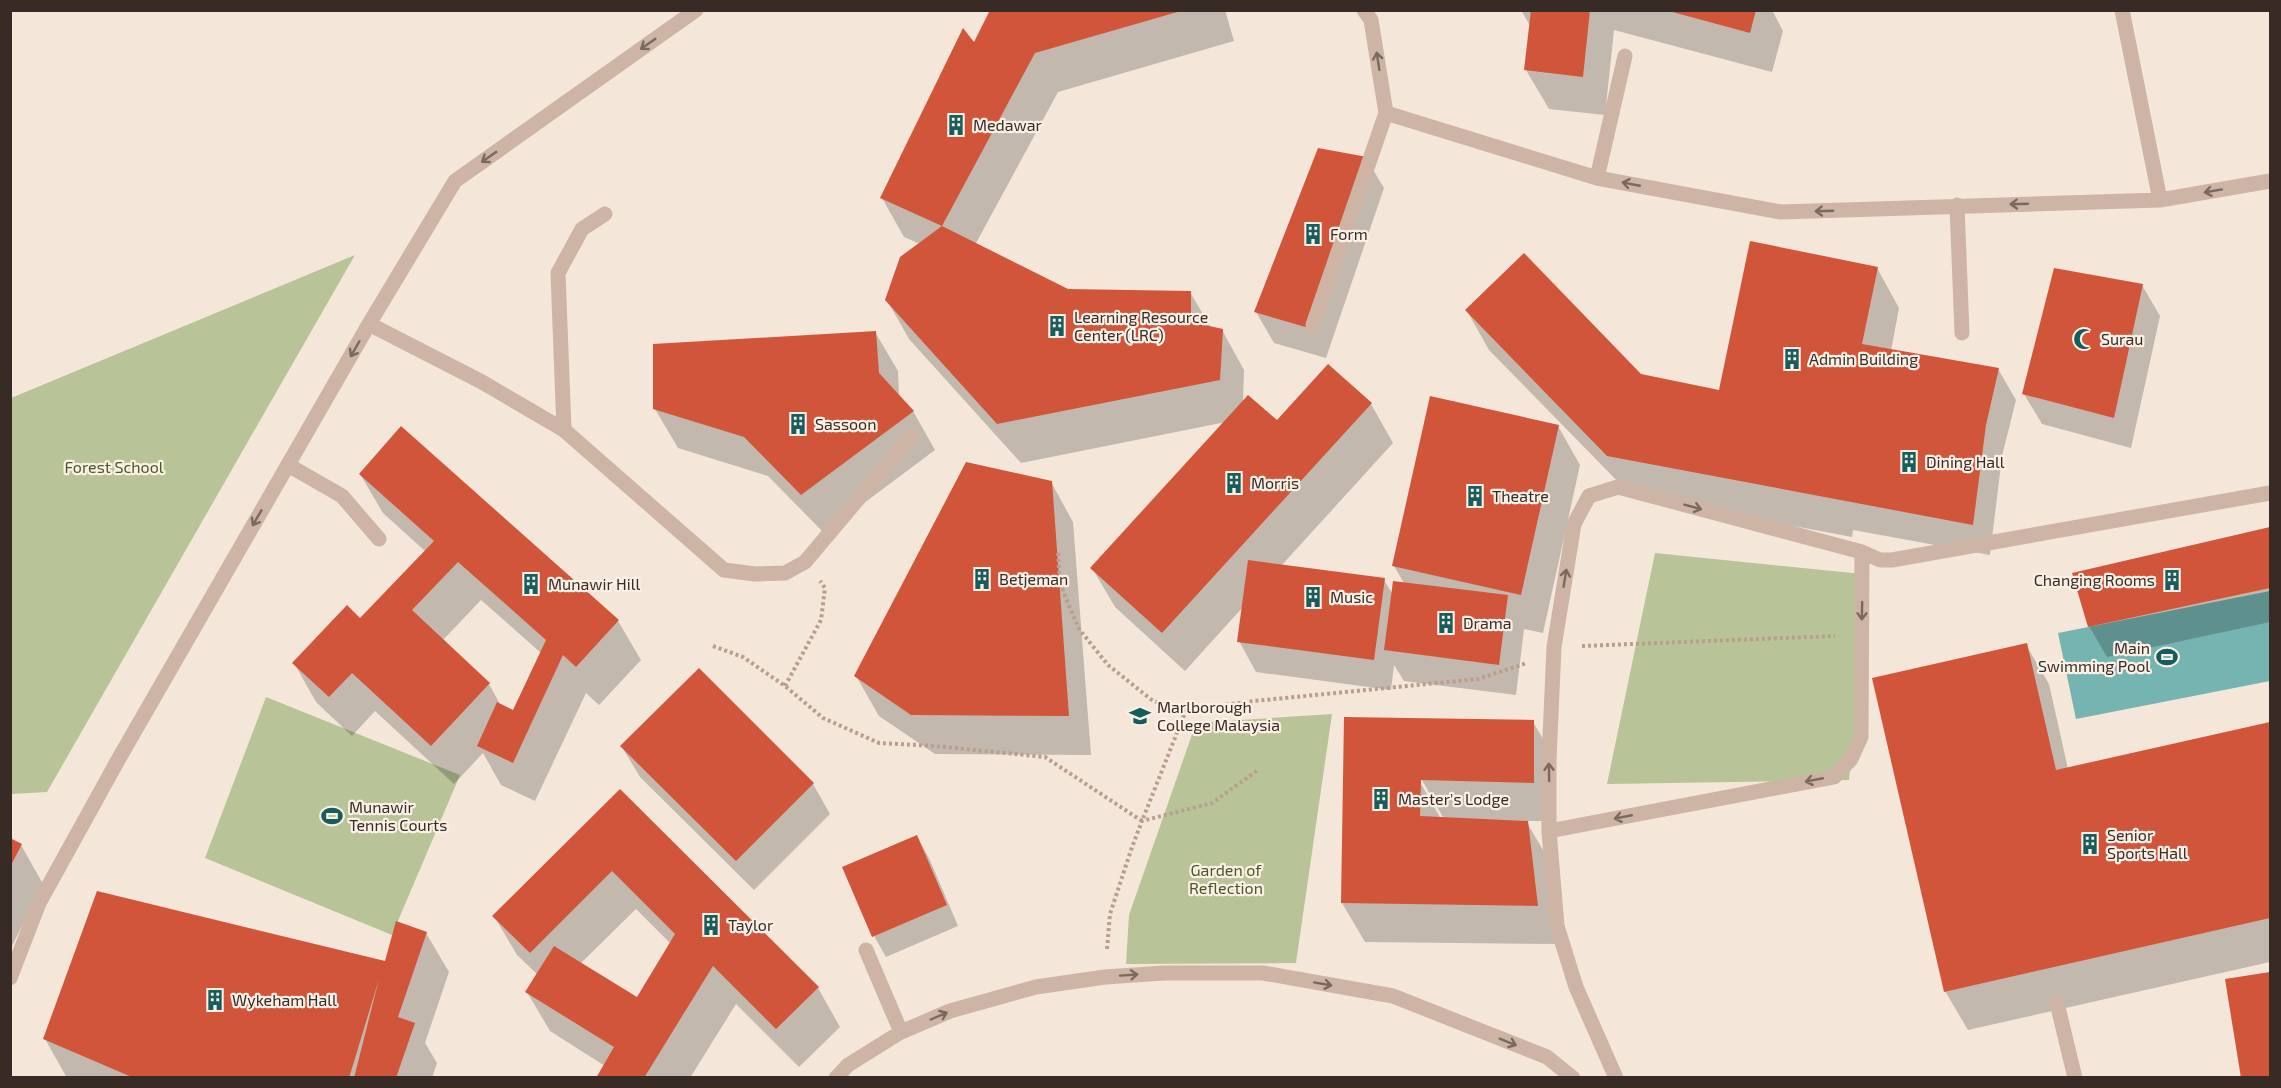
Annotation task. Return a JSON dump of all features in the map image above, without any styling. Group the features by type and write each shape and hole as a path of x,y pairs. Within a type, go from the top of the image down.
{"lane":[{"path":"10,978 39,903 118,760 369,324 455,181 696,10"},
{"path":"1313,325 1386,113 1371,20 1364,10"},
{"path":"2122,10 2160,200"},
{"path":"1597,177 1625,56"},
{"path":"1386,113 1597,177 1781,212 2160,200 2271,181"},
{"path":"1957,205 1962,333"},
{"path":"564,430 558,273 582,229 605,214"},
{"path":"369,324 482,382 564,430 724,570 755,574 785,573 805,562 912,435"},
{"path":"288,465 342,496 379,539"},
{"path":"1616,1077 1576,987 1557,926 1549,831 1549,760 1554,647 1574,524 1588,496 1618,487 1862,552 1880,560 1892,560 2271,493"},
{"path":"1549,831 1834,777 1851,759 1861,737 1862,552"},
{"path":"866,950 901,1032"},
{"path":"836,1077 848,1065 901,1032 950,1011 1036,987 1105,977 1164,973 1263,973 1393,996 1547,1057 1573,1077"},
{"path":"2057,1003 2075,1077"}],"path":[{"path":"1058,553 1060,584 1079,629 1100,656 1153,701 1186,710 1478,679 1531,662 1554,647 1862,634"},
{"path":"785,686 821,620 825,588 805,562"},
{"path":"713,646 743,657 785,686 823,718 879,743 1045,757 1142,821 1212,802 1258,770"},
{"path":"1105,977 1110,914 1142,821 1186,710"}],"green space":[{"name":"Forest School","path":"355,255 47,792 11,794 11,398"},
{"path":"1655,553 1862,574 1861,737 1851,759 1849,780 1607,784"},
{"name":"Munawir Tennis Courts","path":"266,697 460,775 392,935 205,858"},
{"name":"Garden of Reflection","path":"1332,714 1296,963 1126,964 1129,915 1196,723"}],"water":[{"name":"Main Swimming Pool","path":"2270,591 2270,681 2076,719 2058,633"}],"building":[{"name":"Medawar","path":"990,10 1181,11 1035,53 942,226 880,198 963,28 974,42"},
{"path":"1531,10 1590,10 1583,77 1524,70"},
{"path":"1665,10 1756,10 1750,33"},
{"name":"Form","path":"1318,148 1367,157 1309,328 1254,312"},
{"name":"Learning Resource Center (LRC)","path":"942,226 1068,289 1191,291 1191,322 1223,329 1220,380 997,424 885,300 900,257"},
{"name":"Admin Building","path":"1750,241 1878,267 1862,344 1999,368 1986,425 1973,525 1607,456 1465,310 1524,253 1641,374 1719,390"},
{"name":"Surau","path":"2054,268 2143,284 2114,418 2022,394"},
{"name":"Sassoon","path":"876,331 879,373 914,411 801,495 744,437 653,409 653,344"},
{"name":"Morris","path":"1328,364 1372,403 1162,633 1090,568 1248,395 1277,420"},
{"name":"Theatre","path":"1430,396 1559,425 1521,595 1392,566"},
{"name":"Munawir Hill","path":"401,426 619,620 576,667 563,655 513,763 477,746 497,702 513,710 546,640 458,562 412,610 490,683 431,746 352,673 329,697 292,663 347,605 360,618 434,541 359,474"},
{"name":"Betjeman","path":"966,462 1052,481 1069,716 911,715 854,676"},
{"name":"Changing Rooms","path":"2270,527 2270,588 2088,627 2072,573"},
{"name":"Music","path":"1248,560 1385,578 1374,660 1237,642"},
{"name":"Drama","path":"1393,581 1508,595 1499,665 1384,650"},
{"name":"Senior Sports Hall","path":"2027,643 2056,770 2270,722 2270,918 1944,992 1872,678"},
{"path":"699,668 814,783 736,861 620,746"},
{"name":"Master's Lodge","path":"1344,717 1534,720 1534,783 1421,780 1420,816 1528,821 1538,906 1341,903"},
{"name":"Taylor","path":"620,789 819,987 776,1029 713,966 644,1078 596,1078 614,1047 525,992 554,946 637,997 675,934 612,871 530,953 492,916"},
{"path":"917,835 947,905 872,937 842,867"},
{"path":"10,838 22,844 10,867"},
{"name":"Wykeham Hall","path":"97,891 385,961 396,921 427,932 398,1017 415,1023 396,1078 354,1078 379,979 349,1078 134,1078 43,1039"},
{"path":"2270,972 2270,1078 2241,1078 2225,979"}],"place":[{"name":"Medawar","path":"956,125"},
{"name":"Form","path":"1313,234"},
{"name":"Learning Resource Center (LRC)","path":"1057,326"},
{"name":"Surau","path":"2084,339"},
{"name":"Admin Building","path":"1792,359"},
{"name":"Sassoon","path":"798,424"},
{"name":"Dining Hall","path":"1909,462"},
{"name":"Morris","path":"1234,483"},
{"name":"Theatre","path":"1475,496"},
{"name":"Betjeman","path":"982,579"},
{"name":"Changing Rooms","path":"2172,580"},
{"name":"Munawir Hill","path":"531,584"},
{"name":"Music","path":"1313,597"},
{"name":"Drama","path":"1446,623"},
{"name":"Main Swimming Pool","path":"2167,657"},
{"name":"Marlborough College Malaysia","path":"1140,716"},
{"name":"Master's Lodge","path":"1381,799"},
{"name":"Munawir Tennis Courts","path":"332,816"},
{"name":"Senior Sports Hall","path":"2090,844"},
{"name":"Taylor","path":"711,925"},
{"name":"Wykeham Hall","path":"215,1000"}]}
